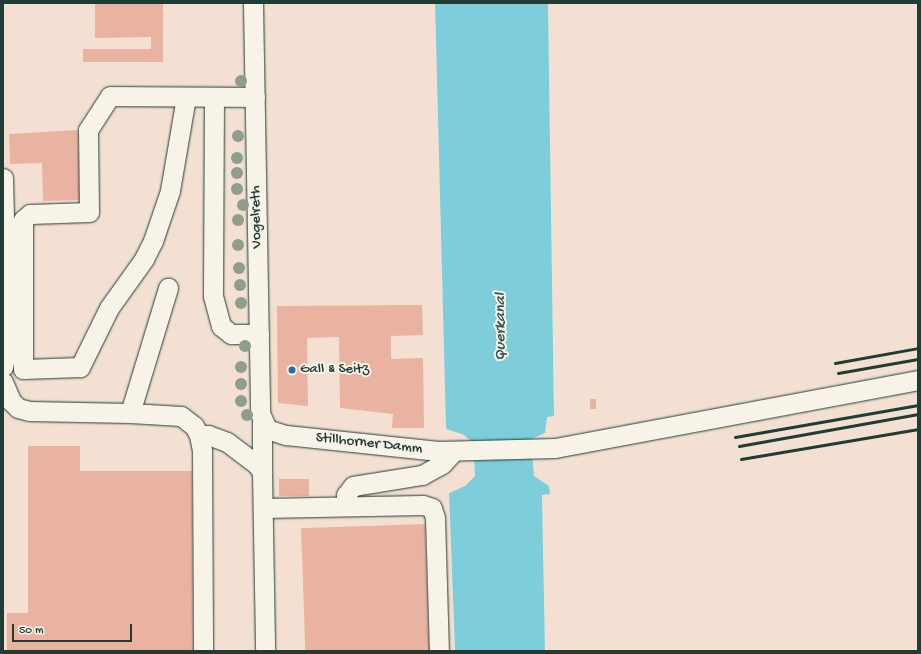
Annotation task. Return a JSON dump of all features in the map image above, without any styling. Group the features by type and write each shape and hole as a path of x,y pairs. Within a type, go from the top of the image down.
{"street":[{"name":"Vogelreth","path":"253,3 259,334 264,425 262,472 264,508 265,651"},
{"path":"186,97 170,191 163,212 144,259 108,308 80,367 23,369 22,220 30,214 89,212 88,130 110,96 255,97"},
{"path":"214,97 213,296 221,326 231,334 259,334"},
{"path":"3,178 6,347 3,367"},
{"path":"130,413 168,288"},
{"name":"Stillhorner Damm","path":"264,425 286,435 453,452 555,448 918,380"},
{"path":"3,382 11,401 18,408 29,411 130,413 181,416 194,426 199,435 202,450 203,651"},
{"path":"199,435 208,435 227,442 258,465 262,472"},
{"path":"346,506 346,495 358,484 422,474 434,470 453,452"},
{"path":"264,508 423,505 432,508 435,518 439,651"}],"shaded area":[{"path":"3,3 435,3 446,429 462,434 473,442 475,476 465,486 449,493 455,651 3,651"},
{"path":"548,3 918,3 918,651 545,651 542,494 550,494 549,486 534,476 531,439 545,433 547,417 554,415"}],"water":[{"name":"Querkanal","path":"435,3 548,3 554,416 547,417 545,433 531,439 534,476 549,486 550,494 542,495 545,651 455,651 449,493 465,486 475,476 473,442 462,434 446,429"}],"building":[{"path":"95,3 163,3 163,62 83,62 83,49 151,49 151,37 95,38"},
{"path":"78,130 80,200 43,201 42,163 10,164 9,134"},
{"path":"422,305 423,335 391,336 391,359 423,358 424,428 392,428 393,414 340,408 339,337 307,338 308,406 278,403 277,306"},
{"path":"590,399 596,399 596,409 590,409"},
{"path":"28,446 80,446 80,471 192,471 193,651 7,651 7,613 28,613"},
{"path":"279,479 309,479 309,496 279,496"},
{"path":"425,524 429,651 305,651 301,528"}],"railway":[{"path":"835,363 918,348"},
{"path":"838,373 918,359"},
{"path":"735,437 918,405"},
{"path":"739,446 918,414"},
{"path":"741,459 918,429"}],"place":[{"name":"Gall & Seitz","path":"292,370"}]}
